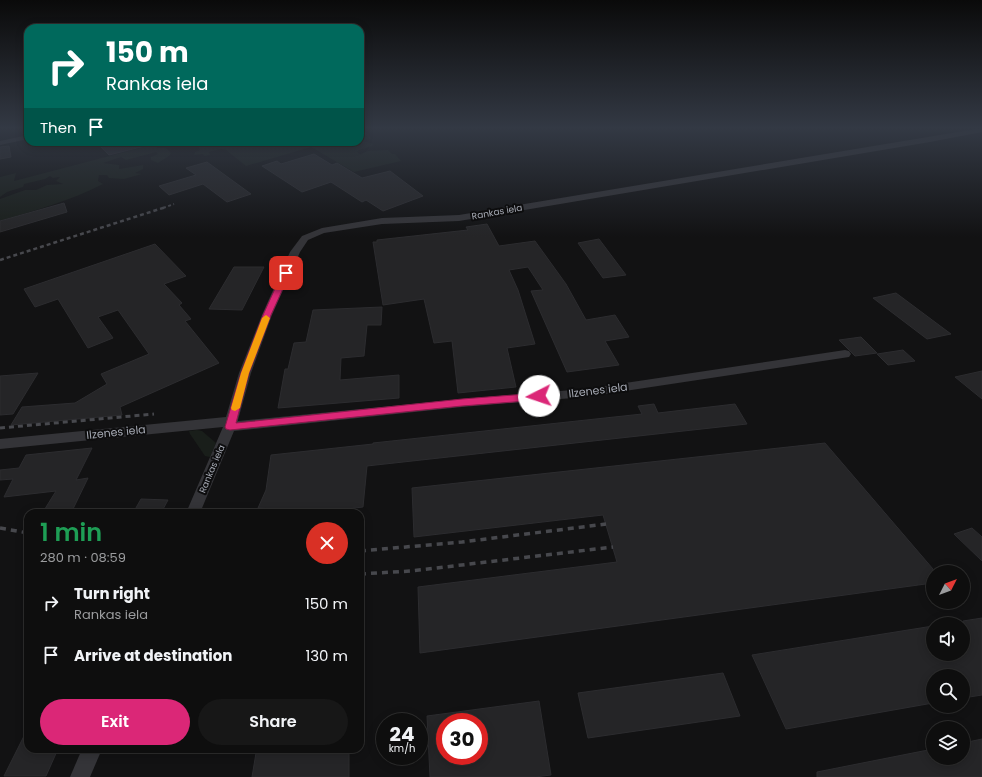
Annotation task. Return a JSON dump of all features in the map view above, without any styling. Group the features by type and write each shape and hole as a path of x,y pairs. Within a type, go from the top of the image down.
{"street":[{"name":"Rankas iela","path":"195,509 231,424 245,373 267,315 295,252 304,238 322,231 382,221 459,218 784,164"},
{"name":"Ilzenes iela","path":"0,444 462,402 585,393 845,354"},
{"path":"80,777 90,753"}],"shaded area":[{"path":"78,164 113,164 119,165 119,169 143,165 143,169 135,173 142,174 124,179 109,178 107,175 99,175 98,181 103,184 91,190 53,205 0,221 0,199 25,190 36,190 47,185 63,184 56,181 60,177 53,178 50,176 45,179 24,184 23,187 7,192 0,197 0,177 16,173 14,181"},
{"path":"341,164 387,164 354,172"},
{"path":"189,431 202,431 216,443 210,457 205,456"}],"building":[{"path":"199,164 210,164 251,194 227,202 203,184 169,195 159,186 196,175 186,168"},
{"path":"267,164 339,164 362,178 390,171 423,196 383,211 366,200 362,202 331,182 302,192 262,166"},
{"path":"64,203 67,212 0,232 0,221"},
{"path":"487,224 499,246 535,241 566,284 586,320 615,315 629,337 605,341 619,365 567,372 531,291 543,290 528,267 509,270 518,290 535,344 507,348 516,387 458,393 452,341 434,343 424,299 383,305 373,242 377,242 377,240 468,230 466,227"},
{"path":"599,239 626,275 603,278 578,243"},
{"path":"155,244 186,276 164,284 182,303 179,305 191,319 185,321 219,363 120,407 122,415 11,425 22,407 75,403 107,384 101,374 149,354 118,310 98,317 113,338 88,348 58,299 35,307 24,289"},
{"path":"234,267 264,267 242,310 209,309"},
{"path":"896,293 951,334 927,339 873,298"},
{"path":"382,307 381,325 367,325 364,356 341,358 340,380 399,375 399,398 278,408 285,369 288,369 294,343 306,342 313,310"},
{"path":"861,337 877,353 855,356 839,340"},
{"path":"903,350 915,361 888,365 877,354"},
{"path":"982,371 982,399 955,377"},
{"path":"38,373 13,414 0,415 0,376"},
{"path":"654,404 658,413 735,404 747,424 367,466 363,507 347,509 258,508 266,490 271,455 642,414 638,406"},
{"path":"825,443 930,565 926,565 926,584 420,653 418,587 617,562 603,515 414,537 412,488"},
{"path":"92,448 76,480 88,478 73,509 45,509 56,491 4,497 13,479 0,480 0,470 19,468 26,455"},
{"path":"141,499 168,500 163,509 135,509"},
{"path":"972,528 982,537 982,561 954,534"},
{"path":"982,618 982,695 970,697 970,669 926,669 926,704 786,729 752,655 926,627 926,661 970,661 970,620"},
{"path":"723,673 740,716 588,738 578,693"},
{"path":"539,701 551,775 535,777 430,777 428,716 436,715 436,765 488,765 488,713 449,713"},
{"path":"24,736 24,753 56,753 46,776 4,776"},
{"path":"982,739 982,777 817,777 817,772 926,750 926,765 970,765 970,742"},
{"path":"256,753 349,753 349,777 252,777"}],"railway":[{"path":"164,208 174,204"},
{"path":"0,260 164,208"},
{"path":"0,428 154,414"},
{"path":"364,551 462,542 606,524"},
{"path":"0,528 24,532"},
{"path":"364,574 411,571 613,547"}],"slow traffic":[{"path":"235,408 245,373 266,318"}],"route":[{"path":"286,273 267,315 245,373 230,427 462,402 539,396"}]}
